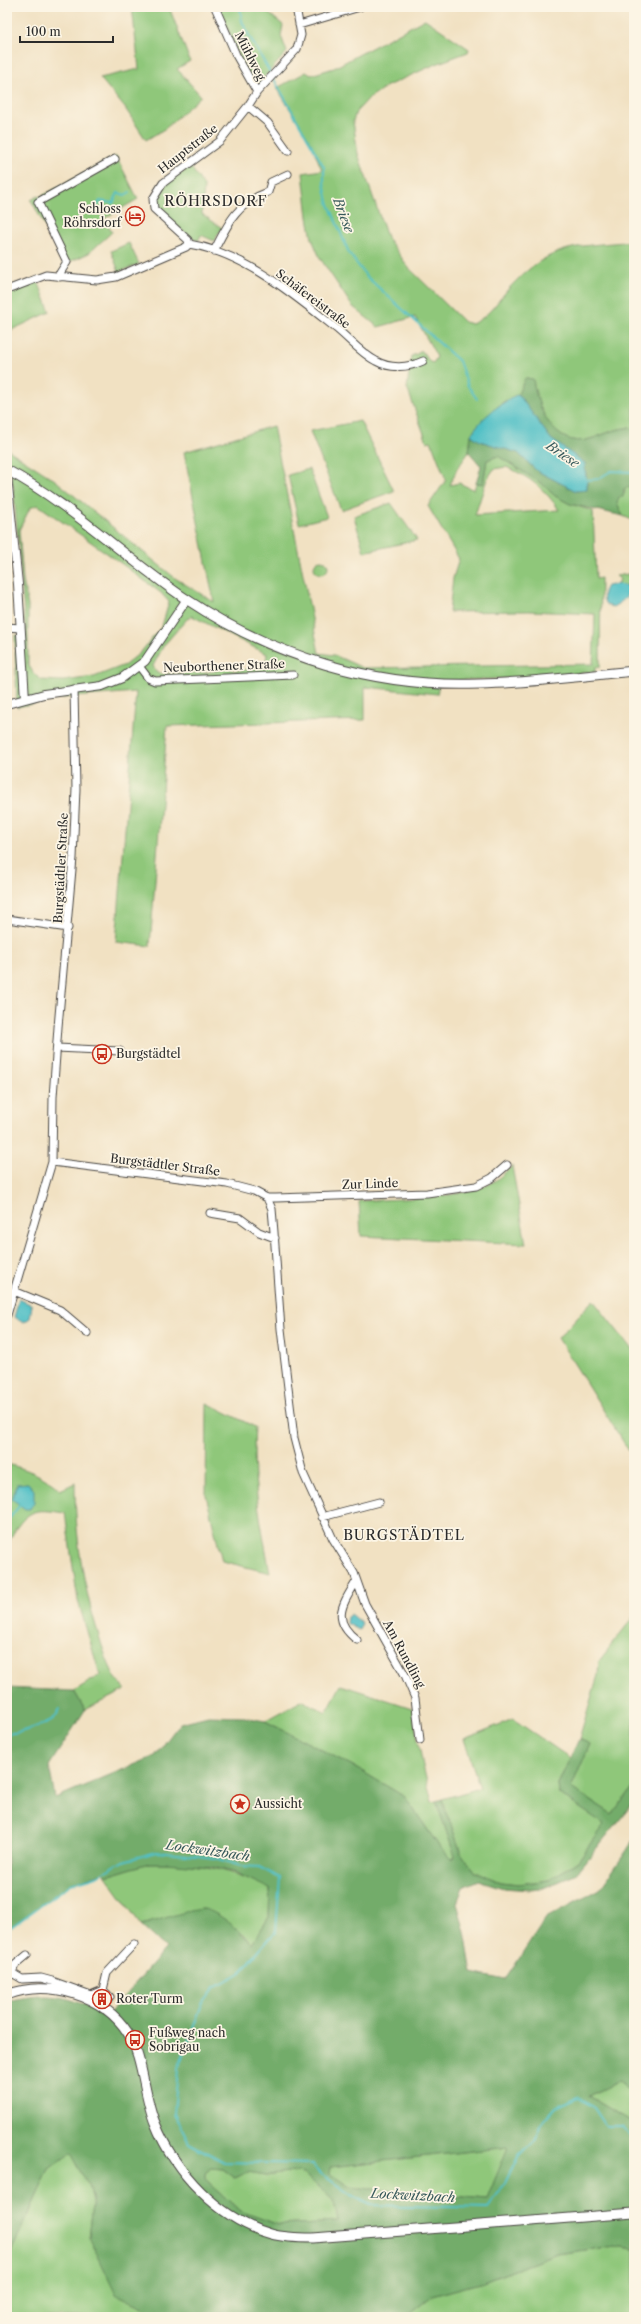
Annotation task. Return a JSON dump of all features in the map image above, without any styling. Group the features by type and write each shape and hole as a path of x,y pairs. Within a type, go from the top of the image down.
{"main road":[{"path":"7,470 60,503 141,567 187,599 230,625 276,647 322,664 386,678 427,683 478,684 634,671"},
{"path":"7,1995 33,1989 59,1990 86,1999 103,2009 119,2022 129,2036 155,2123 171,2152 198,2189 213,2203 232,2217 253,2228 272,2235 313,2238 634,2213"}],"street":[{"name":"Mühlweg","path":"215,7 236,56 257,92"},
{"name":"Hauptstraße","path":"188,244 188,240 154,209 153,199 159,188 168,178 220,141 248,106 257,92 300,42 296,7"},
{"path":"299,25 360,7"},
{"path":"248,106 268,123 288,151"},
{"path":"60,277 60,272 67,262 38,202 115,159"},
{"path":"214,251 231,221 245,203 268,192 271,182 288,174"},
{"path":"7,290 41,276 97,280 116,277 186,247 188,244"},
{"name":"Schäfereistraße","path":"188,244 214,251 254,270 288,292 376,361 399,367 423,361"},
{"path":"7,476 10,490 25,699"},
{"name":"Neuborthener Straße","path":"7,704 74,689 112,683 139,666 156,646 187,599"},
{"path":"7,627 20,628"},
{"name":"Neuborthener Straße","path":"139,666 148,678 155,681 293,675"},
{"name":"Burgstädtler Straße","path":"74,689 76,789 68,928 57,1048 52,1162 227,1184 254,1191 267,1198"},
{"path":"7,919 68,928"},
{"path":"57,1048 120,1051"},
{"path":"7,1315 52,1162"},
{"name":"Zur Linde","path":"267,1198 427,1193 476,1186 492,1178 506,1165"},
{"path":"267,1198 272,1209 281,1330 294,1438 303,1473 322,1517 379,1502"},
{"path":"210,1214 240,1218 259,1232 275,1238"},
{"path":"14,1291 60,1310 87,1333"},
{"name":"Am Rundling","path":"322,1517 354,1573 365,1604 393,1651 415,1698 420,1740"},
{"path":"356,1582 342,1605 341,1622 348,1633 357,1640"},
{"path":"103,1990 107,1973 134,1944"},
{"path":"27,1955 14,1965 10,1976 52,1981 91,1995 103,1990"},
{"path":"103,1990 110,1997 103,2009"}],"green space":[{"path":"132,7 169,7 190,61 177,69 201,96 166,128 146,140 125,108 100,78 139,69"},
{"path":"218,7 261,7 283,25 281,36 287,52 258,84 255,84 237,51"},
{"path":"425,19 469,49 468,52 436,64 387,86 369,98 356,112 353,121 358,154 387,237 408,267 464,322 472,324 484,317 511,286 526,272 540,261 554,254 567,249 582,246 634,241 634,428 623,428 590,439 578,441 567,438 558,433 550,424 539,403 533,380 526,378 518,394 503,402 475,428 471,435 469,452 457,469 450,485 459,483 474,490 476,483 483,484 487,460 498,456 541,483 555,496 570,504 593,511 596,579 601,578 600,667 595,668 595,672 537,677 440,681 437,694 365,687 365,720 167,726 150,946 116,942 136,692 62,698 17,707 15,635 26,637 14,494 7,493 7,490 14,491 7,449 55,480 175,578 214,602 184,452 273,426 319,653 334,655 363,668 593,664 595,614 529,611 449,612 453,578 459,559 428,506 446,480 431,441 427,442 407,388 411,356 417,354 421,350 430,362 433,363 437,357 415,317 378,327 352,306 320,258 312,239 303,173 322,170 311,143 277,88 306,72 311,75 334,68","holes":["506,467 536,484 543,490 559,510 475,515 487,479 494,469","38,505 118,561 161,593 169,602 162,626 141,652 125,665 94,677 63,681 41,680 34,674 28,664 28,606 23,580 19,530 30,508","192,616 267,654 265,667 234,671 225,665 219,670 210,672 161,674 156,671 153,666 164,645 187,619"]},
{"path":"116,156 138,199 105,218 112,232 89,253 65,264 31,200 38,196 40,197"},
{"path":"190,166 204,186 202,214 222,228 214,241 201,235 198,241 186,234 159,210 156,204 156,198 162,188"},
{"path":"129,243 139,264 119,272 111,251"},
{"path":"38,281 50,312 7,332 7,295"},
{"path":"525,378 533,379 535,390 544,414 550,424 567,438 578,441 590,439 623,428 634,428 634,489 627,487 624,489 623,497 619,497 617,503 623,516 570,504 555,496 541,483 498,456 487,460 483,484 476,483 481,466 469,452 471,435 480,441 518,453 537,471 576,491 587,490 585,463 551,439 518,394"},
{"path":"360,421 394,491 341,510 310,431"},
{"path":"309,469 327,517 299,524 288,475"},
{"path":"627,486 634,489 634,521 623,516 617,503 619,497 625,493 624,489"},
{"path":"391,503 417,540 364,552 354,516"},
{"path":"318,560 324,560 328,564 328,570 324,574 318,574 314,570 314,564"},
{"path":"634,573 634,577 628,581 628,586 618,584 620,579 616,576"},
{"path":"512,1166 526,1244 361,1236 359,1201 409,1199 466,1192 481,1188 493,1182"},
{"path":"593,1300 634,1352 634,1459 558,1338"},
{"path":"207,1403 255,1427 254,1465 260,1518 270,1573 222,1561 206,1495"},
{"path":"7,1464 22,1468 35,1474 60,1490 75,1483 78,1542 88,1598 106,1657 116,1678 125,1690 85,1710 74,1691 100,1675 78,1601 65,1513 41,1511 34,1512 24,1518 16,1528 7,1550"},
{"path":"634,1616 634,1786 612,1814 571,1788 590,1744 579,1739 598,1675 599,1661"},
{"path":"341,1685 412,1708 423,1766 432,1802 436,1801 456,1857 452,1859 441,1849 405,1797 353,1766 265,1721 303,1700 326,1713"},
{"path":"7,1688 74,1691 85,1710 49,1766 55,1798 155,1756 180,1723 208,1716 245,1717 265,1721 353,1766 405,1797 441,1849 452,1859 455,1857 436,1801 442,1799 461,1853 474,1871 500,1882 519,1884 549,1880 578,1861 604,1824 559,1794 558,1784 579,1739 590,1744 571,1788 612,1814 634,1786 634,1802 575,1875 541,1889 530,1890 503,1888 478,1880 463,1887 457,1903 465,1932 472,1973 505,1980 546,1918 600,1889 634,1840 634,2093 619,2081 588,2096 634,2123 634,2249 614,2246 557,2254 483,2282 432,2296 405,2317 161,2317 117,2296 89,2237 93,2205 88,2185 71,2153 49,2169 7,2261 7,2001 34,1996 58,1997 70,1999 94,2009 106,2017 166,1948 141,1925 188,1911 202,1909 208,1910 222,1917 252,1944 269,1917 270,1889 236,1873 212,1867 149,1863 106,1876 104,1872 71,1884 7,1930","holes":["508,2147 487,2199 350,2187 329,2173 330,2167","211,2168 223,2169 235,2178 248,2172 266,2175 289,2172 304,2174 334,2201 338,2222 279,2225 240,2211 205,2179 205,2173"]},
{"path":"513,1719 570,1758 558,1784 559,1794 605,1824 578,1861 549,1880 519,1884 500,1882 474,1871 461,1853 442,1799 480,1788 464,1739"},
{"path":"149,1863 197,1865 226,1871 255,1881 270,1888 269,1917 252,1944 244,1934 203,1909 141,1925 106,1876"},
{"path":"619,2081 634,2093 634,2123 588,2096"},
{"path":"509,2147 487,2199 350,2187 329,2174 329,2167"},
{"path":"71,2152 88,2185 93,2205 89,2237 154,2314 161,2317 7,2317 7,2261 49,2169"},
{"path":"211,2168 223,2169 235,2178 248,2172 266,2175 289,2172 304,2174 334,2201 339,2222 279,2225 240,2211 205,2179 205,2173"},
{"path":"614,2246 634,2249 634,2317 405,2317 432,2296 483,2282 557,2254"}],"water":[{"path":"518,394 551,439 585,463 587,490 576,491 537,471 518,453 480,441 471,435 480,422 504,402"},
{"path":"618,584 628,586 629,590 627,596 613,607 606,605 604,593 607,586"},
{"path":"19,1299 32,1305 30,1318 24,1322 14,1317"},
{"path":"28,1483 34,1490 34,1502 30,1509 25,1509 12,1499 17,1484"},
{"path":"351,1614 362,1623 359,1630 346,1623 347,1617"}],"waterway":[{"name":"Briese","path":"240,7 242,21 247,32 324,167 324,183 328,202 349,253 366,276 459,361 468,386 477,399"},
{"path":"82,209 95,209 100,201 113,203 118,193 125,195 130,192"},
{"name":"Briese","path":"586,480 598,479 611,471 634,472"},
{"path":"7,1521 20,1505"},
{"path":"7,1736 11,1733 26,1730 46,1723 54,1718 60,1709"},
{"name":"Lockwitzbach","path":"7,1930 71,1884 97,1876 123,1861 157,1852 215,1858 241,1866 259,1867 280,1878 276,1931 240,1973 215,1987 202,2004 178,2069 174,2114 189,2143 224,2162 312,2164 320,2173 351,2195 370,2205 487,2208 504,2185 519,2155 534,2140 541,2124 556,2107 578,2097 594,2108 606,2126 622,2126 629,2136 634,2162"}],"place":[{"name":"Schloss Röhrsdorf","path":"135,216"},
{"name":"Burgstädtel","path":"102,1054"},
{"name":"Aussicht","path":"240,1804"},
{"name":"Roter Turm","path":"102,1999"},
{"name":"Fußweg nach Sobrigau","path":"135,2040"}],"district":[{"name":"RÖHRSDORF","path":"216,201"},
{"name":"BURGSTÄDTEL","path":"404,1535"}]}
